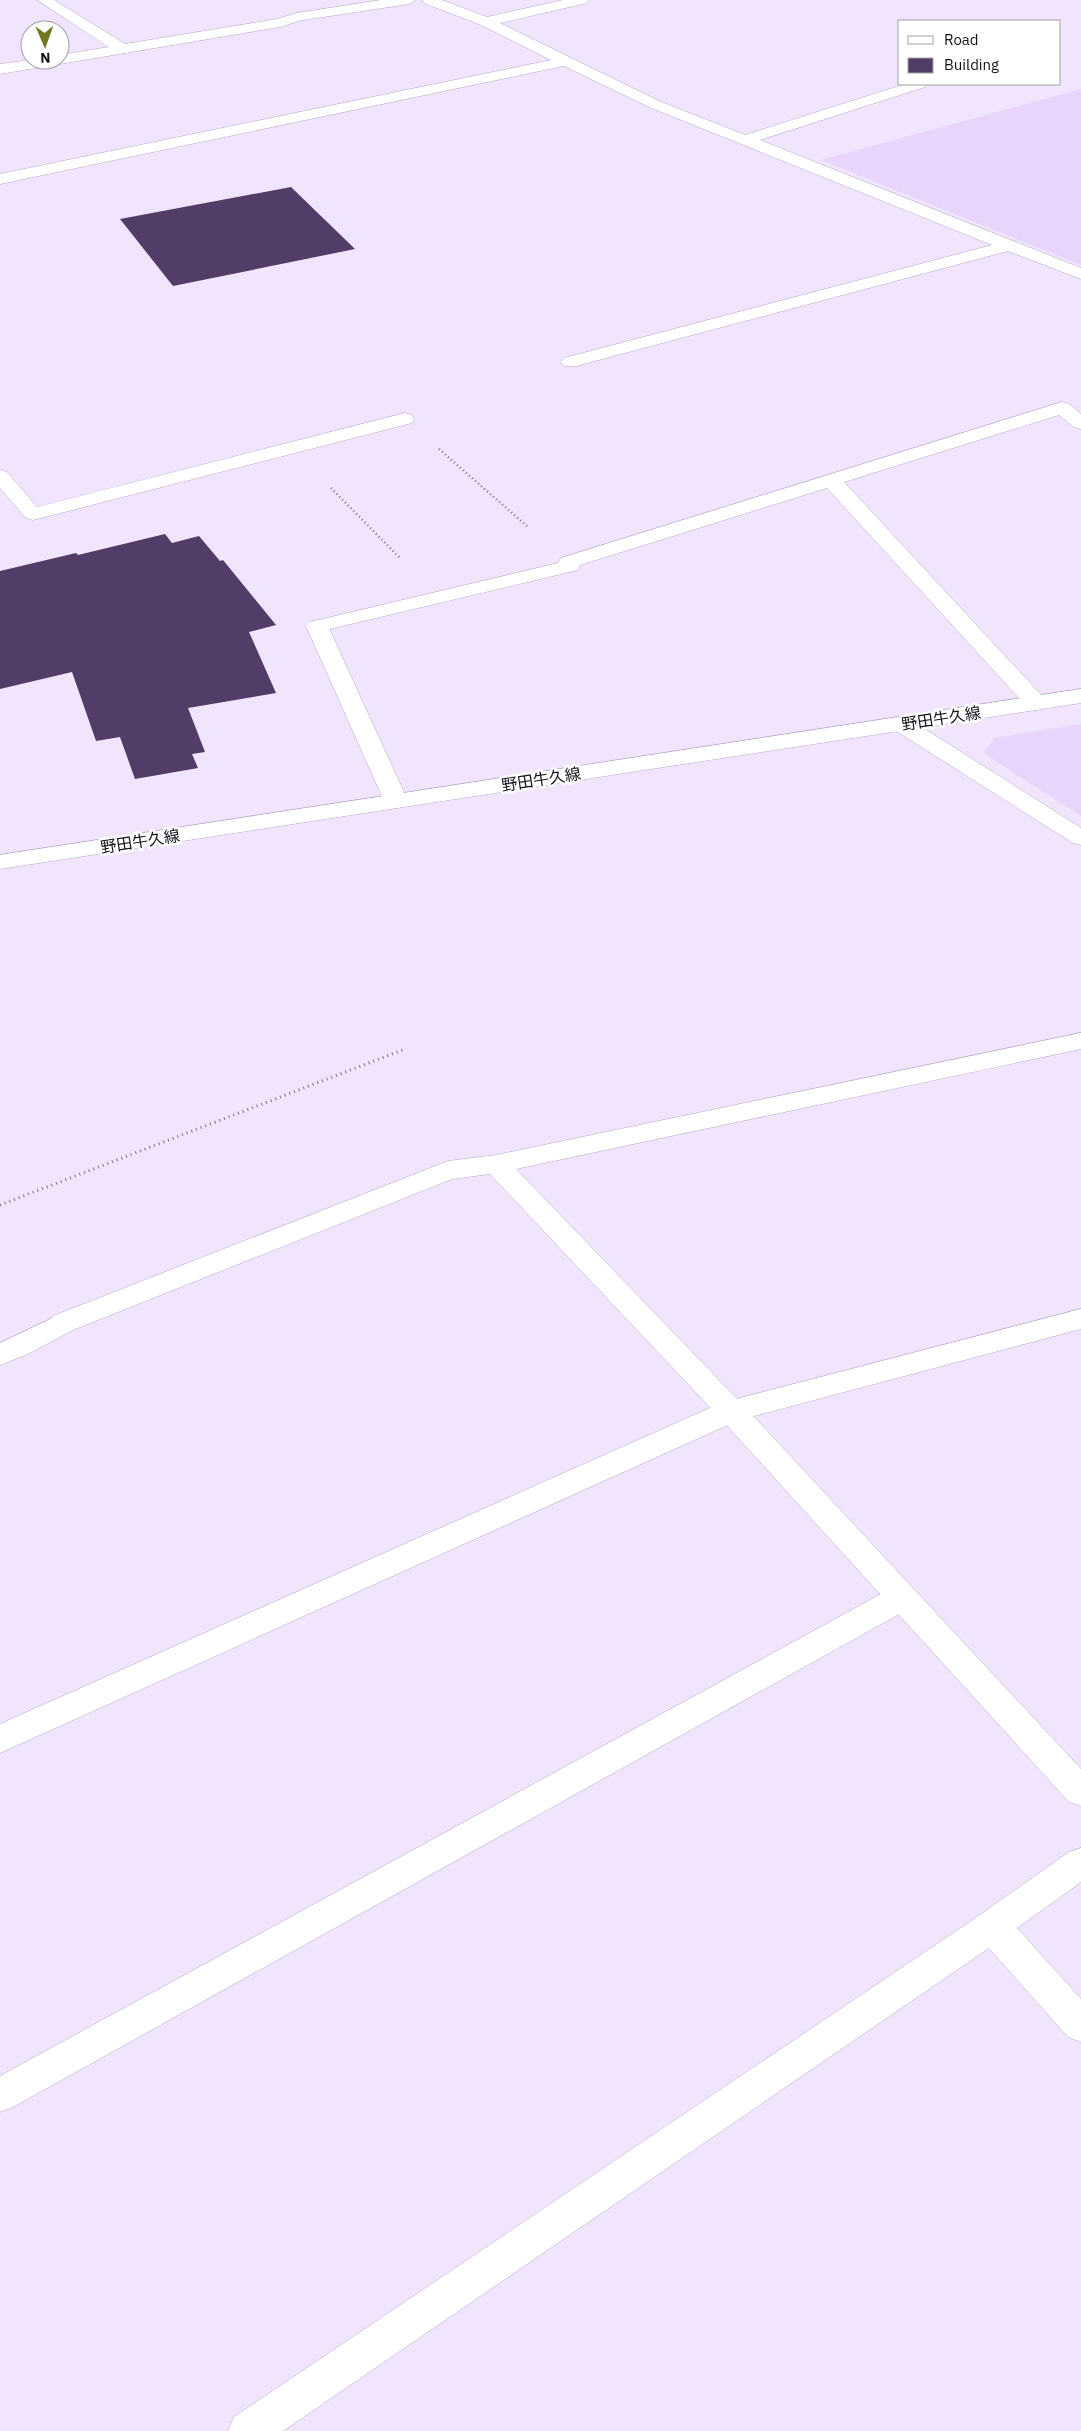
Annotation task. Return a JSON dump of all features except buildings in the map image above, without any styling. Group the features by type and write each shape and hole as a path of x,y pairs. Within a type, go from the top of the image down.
{"street":[{"path":"44,0 123,49"},
{"path":"70,57 280,23 297,17 410,0"},
{"path":"429,0 486,22 654,104 1081,274"},
{"path":"486,22 582,0"},
{"path":"0,179 566,61"},
{"path":"0,69 20,66"},
{"path":"745,140 917,85"},
{"path":"570,362 1010,245"},
{"path":"396,801 317,626 571,566 568,562 1062,408 1081,423"},
{"path":"0,476 33,514 405,419"},
{"path":"831,480 1036,703"},
{"name":"野田牛久線","path":"0,862 1081,696"},
{"path":"901,724 1081,838"},
{"path":"0,1354 18,1347 63,1322 448,1170 496,1164 1081,1041"},
{"path":"496,1164 731,1411 1081,1792"},
{"path":"0,1739 731,1411 1081,1319"},
{"path":"0,2095 901,1598"},
{"path":"248,2431 992,1926 1081,1863"},
{"path":"992,1926 1081,2025"}],"path":[{"path":"405,419 568,562"},
{"path":"292,448 440,598"},
{"path":"0,1205 405,1049"}],"shaded area":[{"path":"1081,89 1081,265 821,160"},
{"path":"1081,724 1081,816 983,753 995,738"}]}
